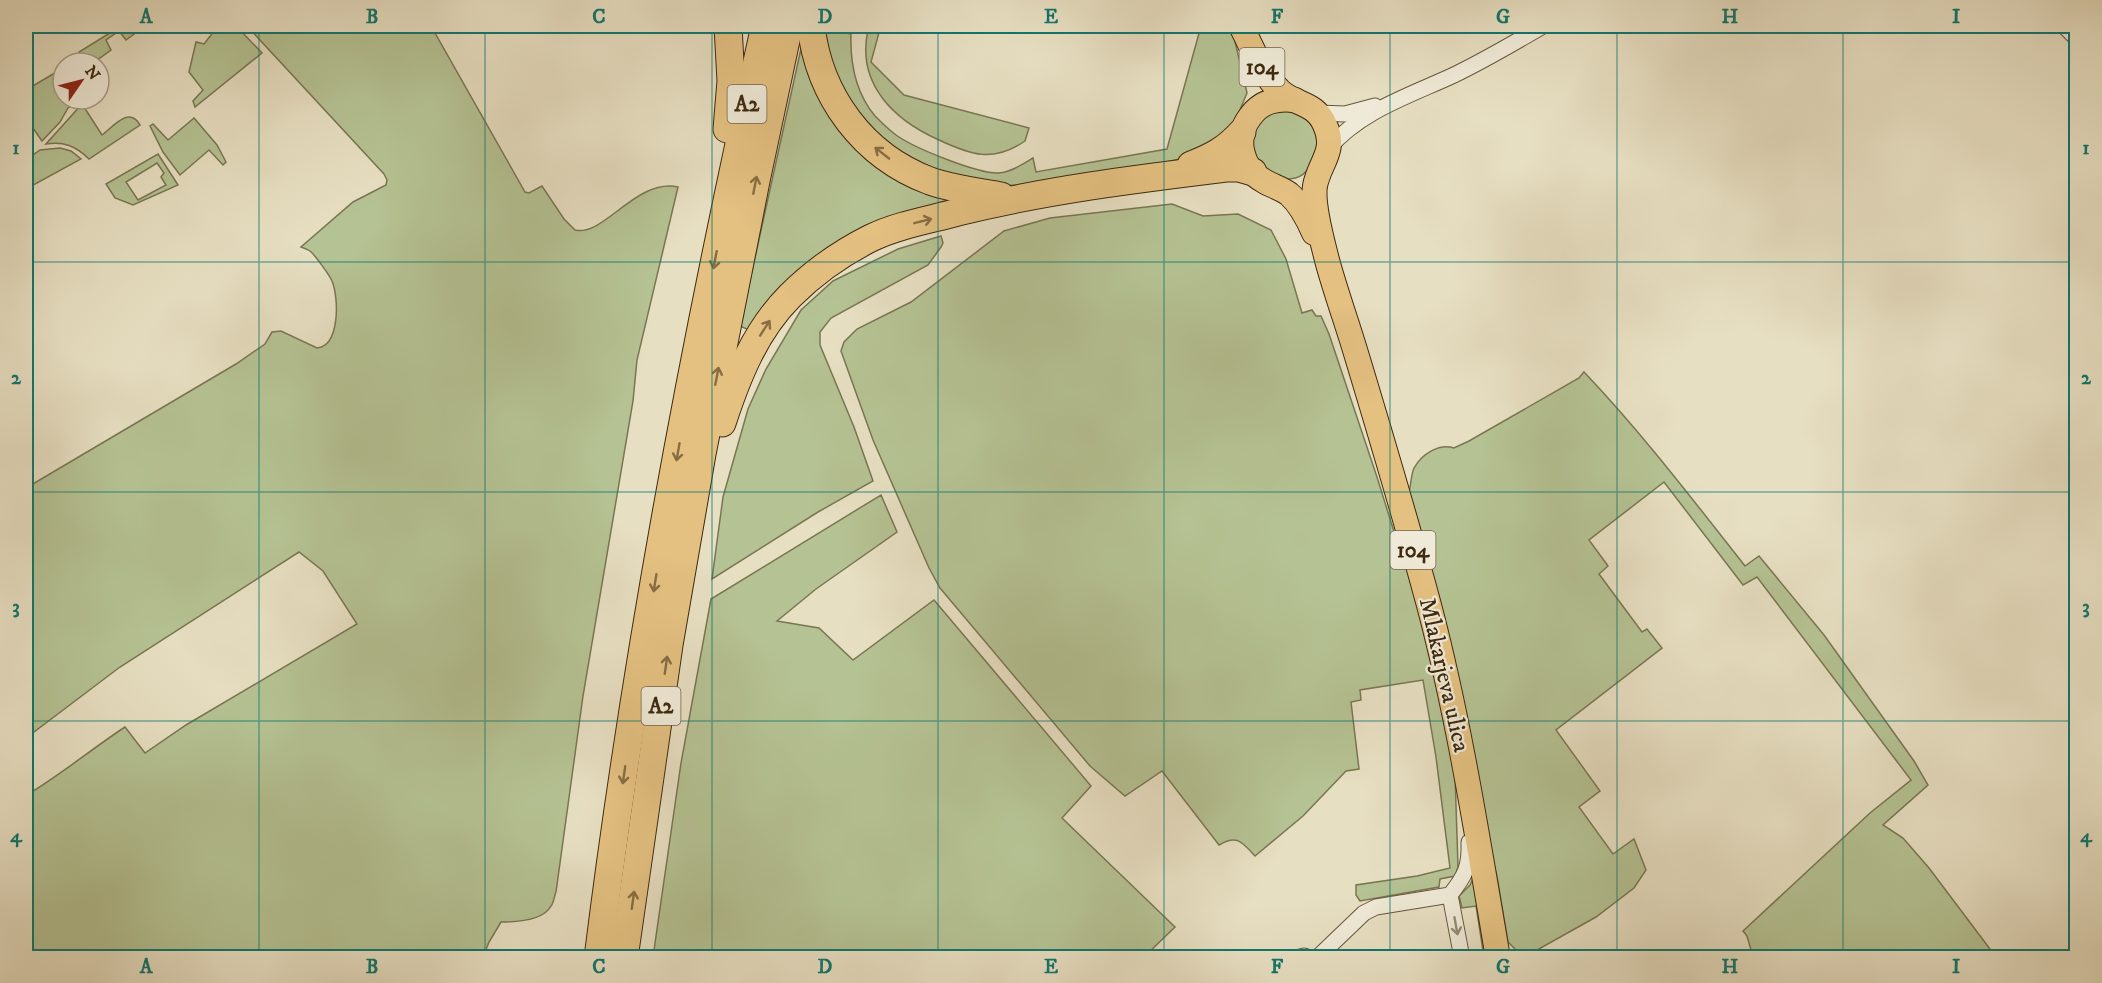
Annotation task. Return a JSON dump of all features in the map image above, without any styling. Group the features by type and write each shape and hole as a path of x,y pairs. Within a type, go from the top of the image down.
{"highway":[{"path":"728,26 732,81 725,143 730,182"},
{"name":"A2","path":"598,957 664,525 730,182 765,26"},
{"name":"A2","path":"624,957 669,645 702,454 789,26"},
{"path":"812,26 818,56 832,99 852,126 868,142 907,171 931,182 1014,198"},
{"path":"1165,176 1215,155 1230,145 1248,122"},
{"path":"702,454 722,424 743,366 764,330 789,297 842,254 872,238 1014,198 1226,168 1239,168 1252,172"}],"main road":[{"name":"104","path":"1239,26 1274,85 1282,93 1307,104 1318,113"},
{"name":"104","path":"1239,26 1256,94 1241,146 1245,160 1252,172 1264,182 1277,186 1297,203 1308,220 1327,260"},
{"path":"1248,122 1266,103 1280,99 1295,100"},
{"path":"1318,113 1325,123 1329,136 1329,148"},
{"name":"104","path":"1327,260 1315,206 1314,188 1329,148"},
{"path":"1277,186 1293,186 1307,181 1319,172"},
{"name":"Mlakarjeva ulica","path":"1327,260 1430,609 1468,779 1498,957"}],"street":[{"path":"1329,148 1341,134 1352,126 1398,100 1483,61 1543,26"},
{"path":"2064,26 2076,38"},
{"path":"1318,113 1345,114 1398,100"},
{"path":"1317,957 1364,913 1376,907 1450,895 1464,877 1470,859 1468,779"},
{"path":"1450,895 1461,957"},
{"path":"1296,957 1309,957"}],"green space":[{"path":"121,26 145,26 126,40 119,31 106,40 110,51 81,51"},
{"path":"218,26 236,26 262,53 195,107 193,101 203,90 189,72 196,42 204,44"},
{"path":"247,26 431,26 525,192 529,193 542,186 564,219 575,230 586,230 597,225 648,191 663,187 678,187 637,360 633,401 583,696 556,892 552,905 542,915 529,920 501,922 483,957 26,957 26,793 42,785 125,727 145,753 186,725 357,624 323,571 299,552 120,667 26,738 26,488 236,364 265,344 272,332 281,331 317,348 325,345 334,330 336,320 334,289 331,278 315,257 310,251 301,247 353,202 386,185 387,180 384,174"},
{"path":"817,26 843,26 842,32 851,34 853,67 863,98 875,116 891,131 931,153 989,172 1008,171 1033,158 1036,172 1167,149 1201,26 1228,26 1234,37 1247,93 1229,136 1189,157 1086,180 1002,186 928,175 857,124"},
{"path":"880,29 871,62 904,95 1029,128 1025,141 1003,152 972,153 923,132 907,122 882,98 873,83 866,49 868,30"},
{"path":"802,44 822,102 964,196 885,226 751,331 740,326"},
{"path":"51,75 51,111 66,111 60,122 42,141 26,118 26,90"},
{"path":"1270,108 1304,110 1322,141 1306,172 1294,179 1273,178 1250,153 1249,135"},
{"path":"76,111 87,111 102,135 126,117 131,117 140,125 89,159 69,146 58,143 46,144"},
{"path":"194,118 217,145 226,162 223,165 209,150 180,175 163,152 150,126 153,124 168,140"},
{"path":"60,148 71,151 81,159 26,189 26,160 40,150"},
{"path":"158,154 178,185 133,205 115,198 106,184","holes":["157,163 164,173 161,177 166,185 138,200 126,182"]},
{"path":"1172,204 1203,216 1238,214 1271,230 1286,259 1302,313 1312,310 1316,316 1321,316 1329,334 1420,606 1455,774 1458,867 1455,876 1440,879 1439,887 1360,901 1356,895 1356,885 1417,876 1450,868 1436,757 1423,680 1360,690 1361,700 1351,702 1359,769 1346,771 1303,816 1255,856 1239,841 1230,840 1219,845 1162,771 1125,796 1090,766 940,588 873,440 841,351 844,342 857,329 911,302 1004,231 1050,218"},
{"path":"941,236 943,243 928,265 831,318 820,332 820,345 854,427 873,481 818,512 712,579 723,497 748,409 766,369 801,310 833,281 898,249"},
{"path":"1584,372 1647,443 1745,566 1759,556 1824,635 1914,761 1928,785 1883,825 1903,838 1929,868 1996,957 1753,957 1747,936 1743,931 1870,813 1911,780 1757,577 1743,585 1664,482 1589,540 1608,566 1599,574 1642,632 1647,629 1662,648 1556,730 1600,791 1579,807 1613,854 1634,839 1646,870 1634,888 1596,917 1530,954 1518,952 1508,942 1497,877 1409,492 1414,468 1426,454 1437,448 1454,448 1469,441 1579,378"},
{"path":"881,495 897,532 816,589 777,621 819,628 853,660 934,600 1091,786 1062,818 1175,927 1144,957 977,958 975,954 970,958 653,957 681,763 711,599"},
{"path":"1474,876 1492,957 1484,957 1476,906 1462,908 1459,896 1470,885"}]}
